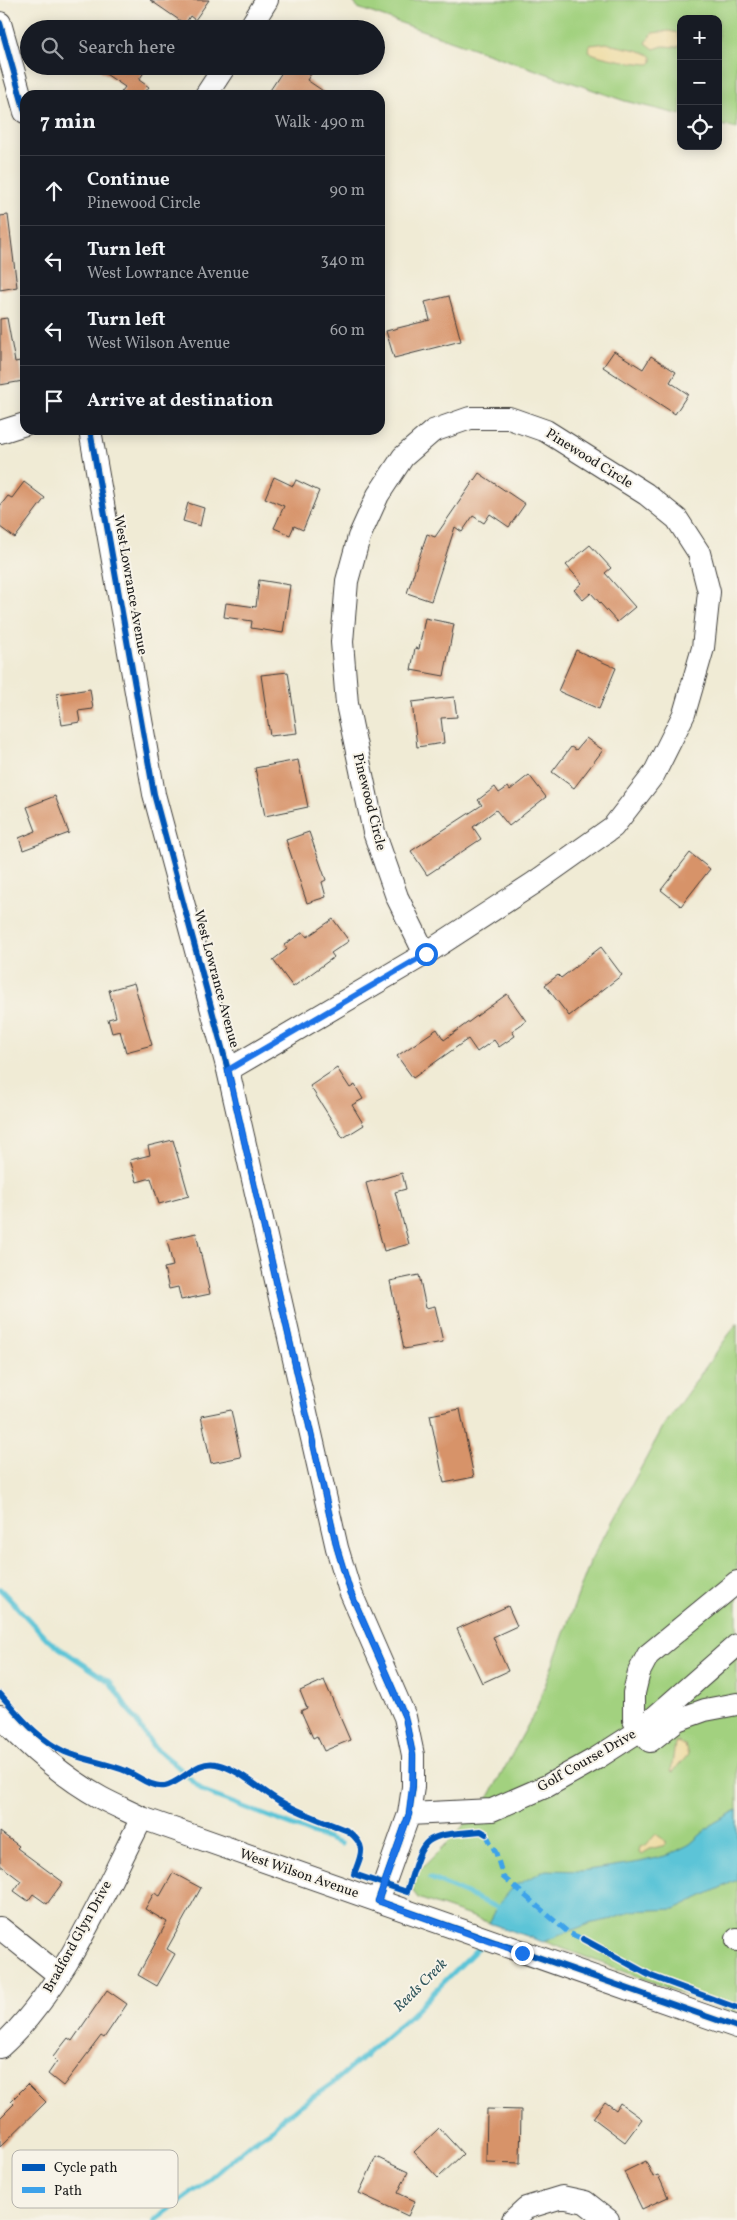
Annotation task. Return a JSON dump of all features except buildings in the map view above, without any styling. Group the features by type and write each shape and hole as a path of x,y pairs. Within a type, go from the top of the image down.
{"street":[{"path":"254,20 267,0"},
{"path":"0,23 20,94"},
{"path":"209,90 218,75"},
{"name":"Pinewood Circle","path":"228,1070 426,954 534,883 613,827 654,774 684,714 703,648 709,592 699,553 677,520 646,494 546,431 509,418 470,418 433,431 403,456 378,495 370,512 359,537 347,581 342,642 347,704 374,832 397,897 426,954"},
{"path":"0,432 20,426"},
{"name":"West Lowrance Avenue","path":"91,435 154,794 228,1070 337,1548 350,1591 405,1717 413,1756 409,1814 378,1901"},
{"path":"737,1582 648,1655 639,1672 634,1693 634,1720 640,1731 650,1741 677,1720 705,1710 737,1704"},
{"name":"Golf Course Drive","path":"409,1814 492,1810 547,1786 640,1731 737,1645"},
{"name":"West Wilson Avenue","path":"0,1716 60,1771 100,1798 142,1818 737,2028"},
{"name":"Bradford Glyn Drive","path":"0,2047 34,2010 59,1975 142,1818"},
{"path":"0,1928 59,1975"},
{"path":"513,2220 526,2208 562,2197 585,2202 608,2220"}],"green space":[{"path":"352,0 737,0 737,129 722,125 722,15 677,15 677,114 625,101 358,8"},
{"path":"737,1323 737,2014 551,1944 418,1898 407,1883 456,1834 490,1795 536,1710 590,1562 663,1427"}],"sand":[{"path":"669,31 677,33 677,47 663,46 654,49 646,43 652,33"},
{"path":"607,43 649,54 652,57 652,62 645,64 617,60 599,56 589,51 590,45"},
{"path":"675,1743 685,1745 688,1755 673,1772 671,1771"},
{"path":"656,1834 664,1840 666,1845 650,1849 642,1854 639,1852 640,1847 646,1845"}],"water":[{"path":"737,1810 737,1880 675,1909 631,1911 613,1919 588,1924 543,1942 489,1923 499,1904 514,1886 546,1870 581,1871 640,1862 669,1855 690,1844 714,1823"}],"waterway":[{"path":"0,1589 49,1641 110,1682 153,1746 204,1792 341,1844"},
{"path":"430,1878 503,1910"},
{"name":"Reeds Creek","path":"178,2203 250,2144 271,2130 284,2117 333,2083 410,2016 482,1944"},
{"name":"Reeds Creek","path":"155,2220 171,2208"}],"marked path":[{"path":"486,1834 496,1853 503,1877 569,1933 583,1939"}],"cycle path":[{"path":"0,23 20,94"},
{"path":"91,435 154,794 228,1070 337,1548 350,1591 405,1717 413,1755 413,1787 409,1814 378,1901 737,2027"},
{"path":"0,1694 29,1726 55,1747 72,1755 126,1771 155,1785 165,1786 172,1784 202,1765 216,1764 233,1770 289,1806 348,1831 358,1841 361,1850 354,1874 407,1892 417,1859 428,1842 436,1837 447,1834 481,1831 486,1834"},
{"path":"583,1939 651,1976 737,2008"}],"route":[{"path":"426,954 228,1070 337,1548 350,1591 405,1717 413,1756 409,1814 378,1901 522,1953"}]}
